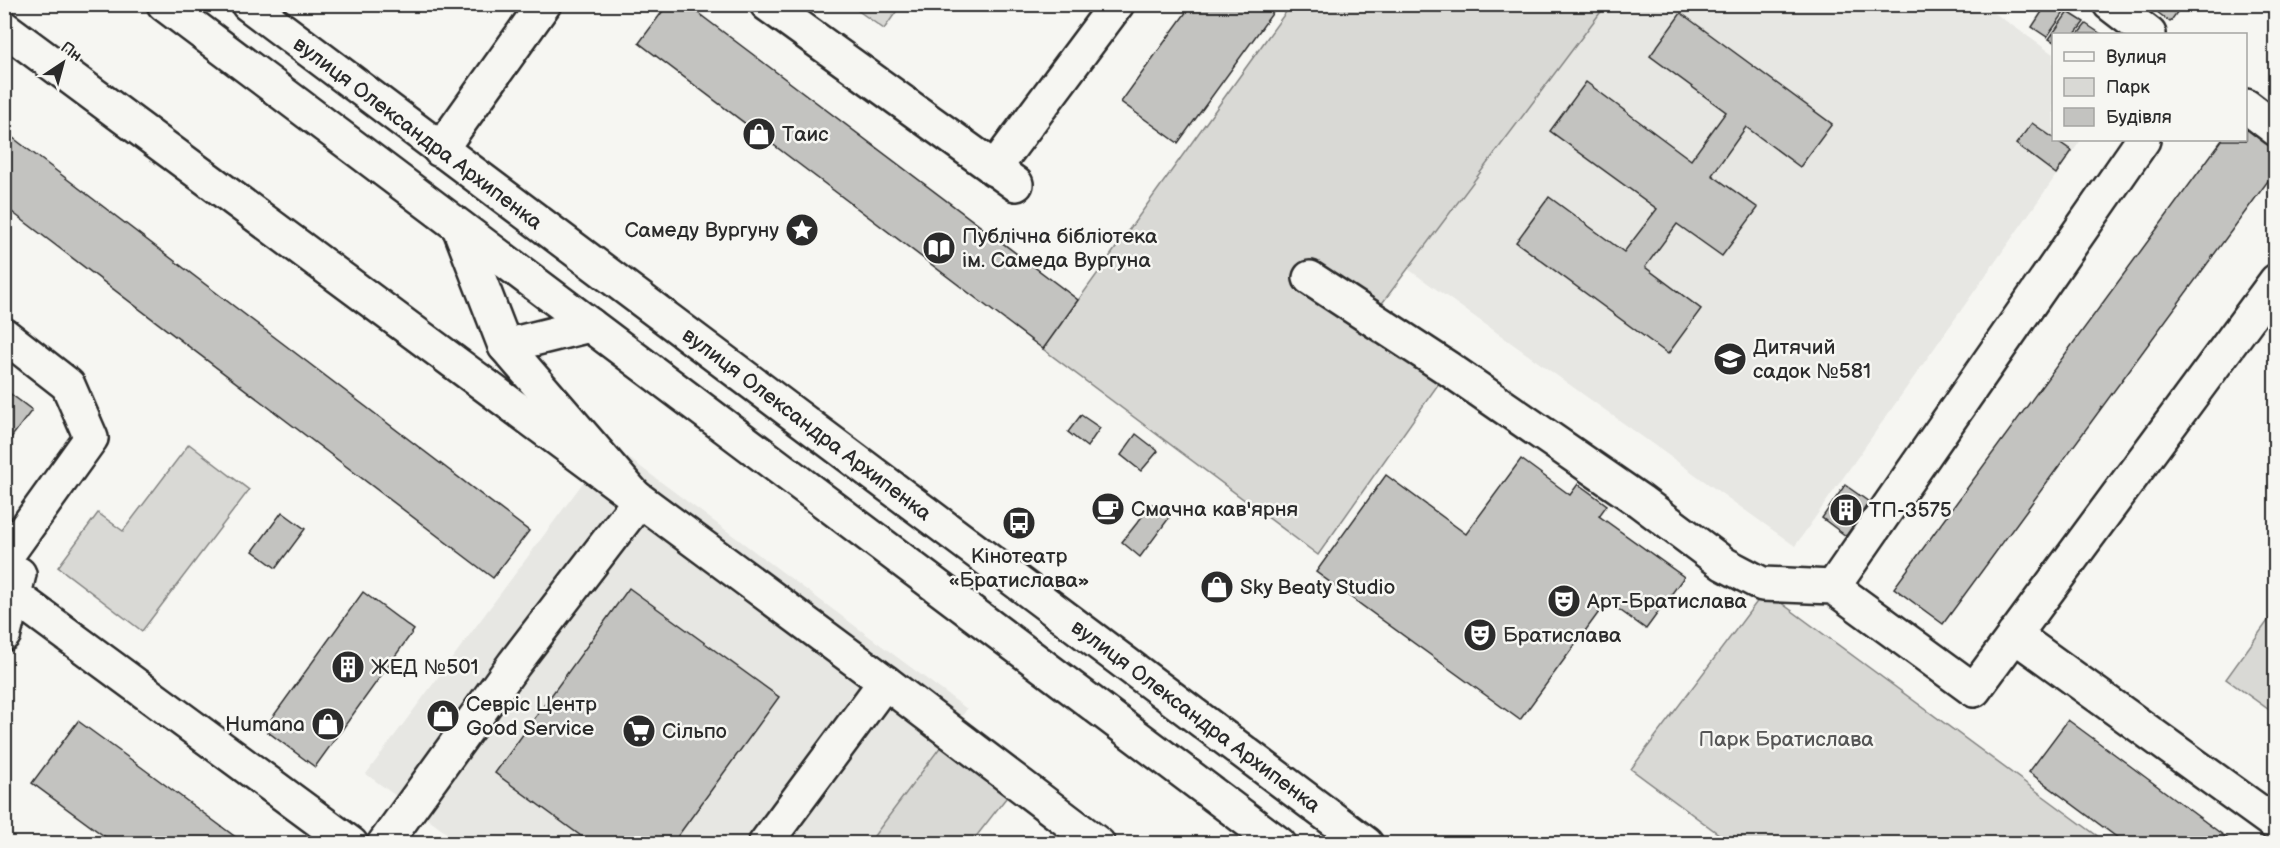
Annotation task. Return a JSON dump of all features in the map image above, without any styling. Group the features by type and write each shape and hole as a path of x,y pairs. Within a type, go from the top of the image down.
{"main road":[{"path":"164,4 1279,843"},
{"name":"вулиця Олександра Архипенка","path":"248,4 1366,843"},
{"path":"440,150 544,4"},
{"path":"767,4 1005,177 1117,4"},
{"path":"2110,4 2149,33"},
{"path":"4,28 885,682 1098,843"},
{"path":"2247,107 2276,129"},
{"path":"1833,587 2142,141"},
{"path":"459,227 505,346 639,501"},
{"path":"1310,278 1449,369 1631,494 1724,564 1762,584 1833,587 1974,690 2276,281"},
{"path":"505,346 590,325"},
{"path":"4,335 68,385 90,438 4,559"},
{"path":"384,843 514,664 639,501"},
{"path":"4,634 9,591 34,517"},
{"path":"9,591 351,843"},
{"path":"2014,635 2276,824"},
{"path":"765,843 885,682"}],"shaded area":[{"name":"Дитячий садок №581","path":"1606,5 1983,5 2052,53 2052,141 2080,141 1795,546 1408,269"},
{"path":"611,445 967,709 868,843 460,843 366,774"}],"green space":[{"path":"850,5 901,5 884,29"},
{"path":"1291,5 1606,5 1371,318 1449,369 1318,555 1043,349"},
{"path":"189,444 249,490 142,631 58,567 98,513 123,531"},
{"name":"Парк Братислава","path":"1765,591 2107,843 1731,843 1631,769"},
{"path":"2275,611 2275,714 2226,679"},
{"path":"950,734 1017,784 971,843 868,844"}],"building":[{"path":"668,4 686,4 1078,300 1043,349 639,43"},
{"path":"1192,4 1279,4 1178,143 1121,102"},
{"path":"2047,4 2058,4 2066,10 2047,37 2032,27"},
{"path":"2147,4 2183,4 2170,22"},
{"path":"2068,12 2084,22 2076,33 2053,33"},
{"path":"1681,13 1832,124 1800,167 1746,127 1712,175 1758,208 1722,256 1677,224 1645,267 1701,309 1668,354 1516,242 1549,197 1624,252 1657,209 1550,131 1586,82 1691,160 1726,112 1650,56"},
{"path":"2086,24 2100,33 2079,33"},
{"path":"2032,123 2052,137 2052,141 2058,141 2072,151 2056,174 2016,144"},
{"path":"2247,123 2276,143 2276,170 1943,624 1894,588 2221,141 2247,141"},
{"path":"4,131 529,531 493,578 4,206"},
{"path":"4,389 32,410 4,447"},
{"path":"1081,415 1100,428 1087,447 1068,432"},
{"path":"1136,434 1158,451 1141,471 1121,455"},
{"path":"1521,459 1570,495 1578,484 1607,505 1599,516 1684,577 1646,629 1607,601 1520,720 1316,572 1386,475 1466,534"},
{"name":"ТП-3575","path":"1845,485 1869,502 1846,536 1822,518"},
{"path":"1152,504 1169,518 1140,557 1122,542"},
{"path":"282,512 305,529 276,568 253,551"},
{"name":"Сільпо","path":"629,588 779,697 672,844 592,844 495,773"},
{"name":"ЖЕД №501","path":"363,592 414,630 315,767 264,729"},
{"path":"2068,720 2235,844 2126,844 2029,772"},
{"path":"78,721 245,844 115,844 32,783"}],"place":[{"name":"Таис","path":"759,134"},
{"name":"Самеду Вургуну","path":"802,230"},
{"name":"Публічна бібліотека ім. Самеда Вургуна","path":"939,248"},
{"name":"Дитячий садок №581","path":"1730,359"},
{"name":"Смачна кав'ярня","path":"1108,509"},
{"name":"ТП-3575","path":"1846,510"},
{"name":"Кінотеатр «Братислава»","path":"1019,523"},
{"name":"Sky Beaty Studio","path":"1217,587"},
{"name":"Арт-Братислава","path":"1564,601"},
{"name":"Братислава","path":"1480,635"},
{"name":"ЖЕД №501","path":"348,667"},
{"name":"Севрiс Центр Good Service","path":"443,716"},
{"name":"Humana","path":"328,724"},
{"name":"Сільпо","path":"639,731"}]}
